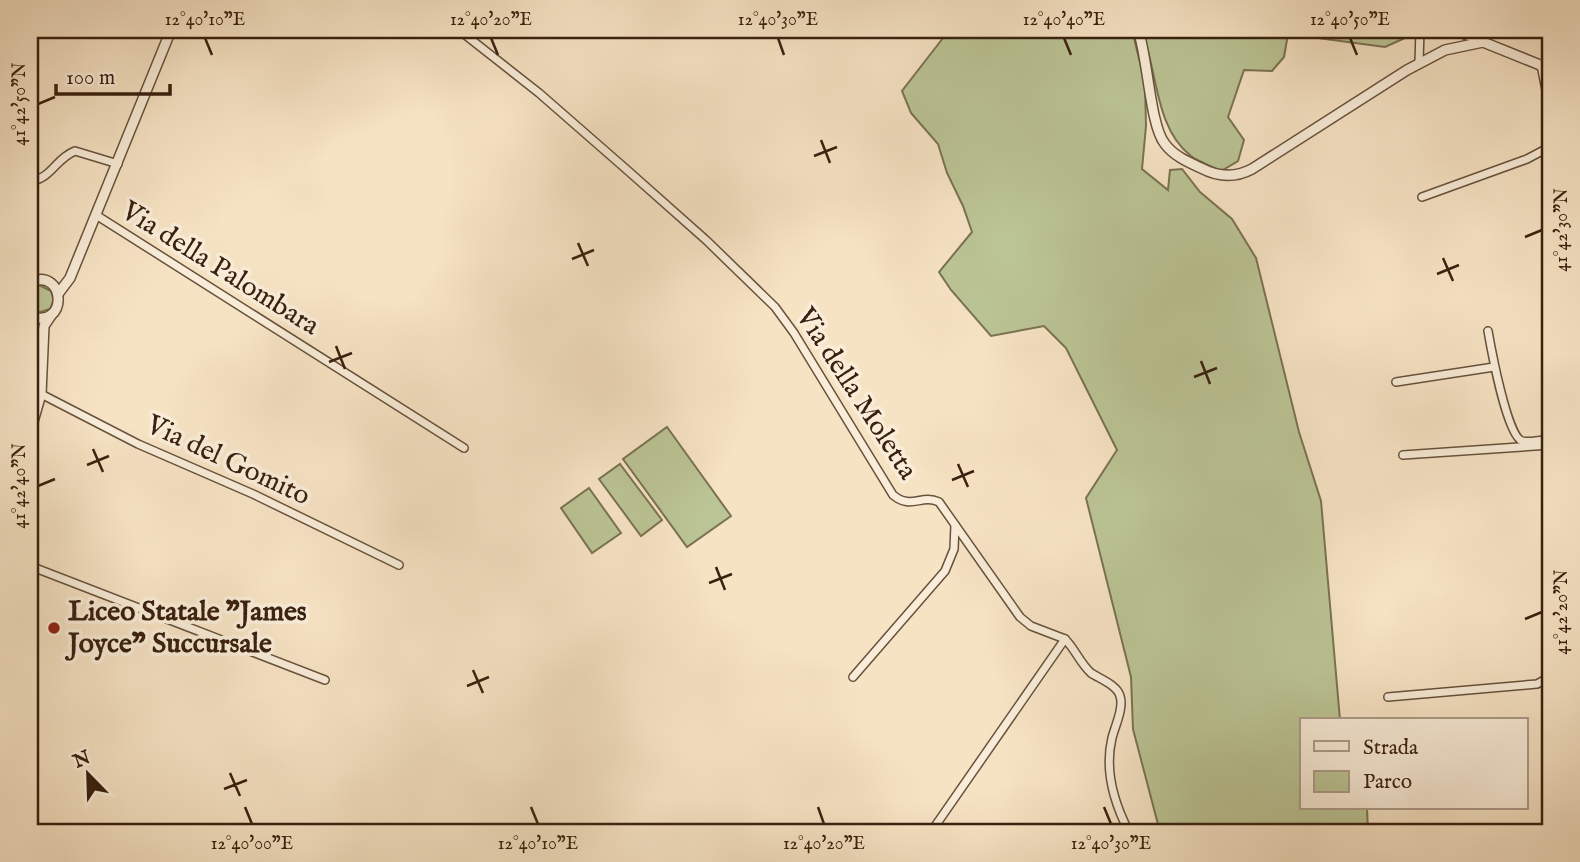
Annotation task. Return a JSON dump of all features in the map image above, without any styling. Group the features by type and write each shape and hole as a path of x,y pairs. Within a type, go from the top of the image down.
{"street":[{"path":"58,294 68,283 74,270 171,30"},
{"name":"Via della Moletta","path":"459,30 539,93 706,240 764,296 794,332 893,495 905,502 934,500 941,505 1022,619 1035,628 1065,639"},
{"path":"1138,30 1162,140 1182,158 1206,171 1223,175 1238,175 1252,169 1419,62 1452,47 1483,42"},
{"path":"1419,62 1420,30"},
{"path":"1452,30 1546,67 1550,110"},
{"path":"1422,197 1527,159 1544,150 1550,143"},
{"path":"30,182 47,176 65,156 75,151 118,164"},
{"name":"Via della Palombara","path":"96,215 464,447"},
{"path":"30,282 39,280 50,283 64,280 74,270"},
{"path":"30,432 41,394 44,326 58,305 58,294 50,283"},
{"path":"30,317 39,319 52,314"},
{"path":"30,317 43,344"},
{"path":"1488,331 1494,367 1506,408 1519,439 1550,439"},
{"path":"1396,382 1494,367"},
{"name":"Via del Gomito","path":"41,394 138,444 253,494 399,565"},
{"path":"1403,455 1550,446"},
{"path":"853,677 944,574 954,549 955,524"},
{"path":"30,566 325,680"},
{"path":"932,832 1065,639 1088,670 1115,688 1120,696 1121,706 1111,745 1110,769 1115,801 1129,832"},
{"path":"1388,698 1537,684 1548,678 1550,667"}],"green space":[{"path":"943,30 1132,30 1145,83 1146,126 1142,169 1168,190 1170,170 1182,169 1200,192 1232,219 1256,258 1299,432 1321,501 1340,718 1300,718 1300,810 1367,810 1368,832 1160,832 1133,729 1131,677 1086,498 1117,450 1066,348 1044,326 991,336 939,272 972,232 938,144 911,113 902,91 943,38"},
{"path":"1141,30 1407,30 1405,38 1385,47 1288,34 1284,57 1272,71 1244,70 1228,117 1244,140 1238,161 1221,171 1191,156 1170,130 1158,97"},
{"path":"39,285 51,291 54,300 50,309 37,313 30,310 30,289"},
{"path":"667,427 731,516 687,547 623,459"},
{"path":"620,464 662,520 641,536 599,479"},
{"path":"589,488 621,533 592,553 561,508"}],"place":[{"name":"Liceo Statale \"James Joyce\" Succursale","path":"54,628"}]}
